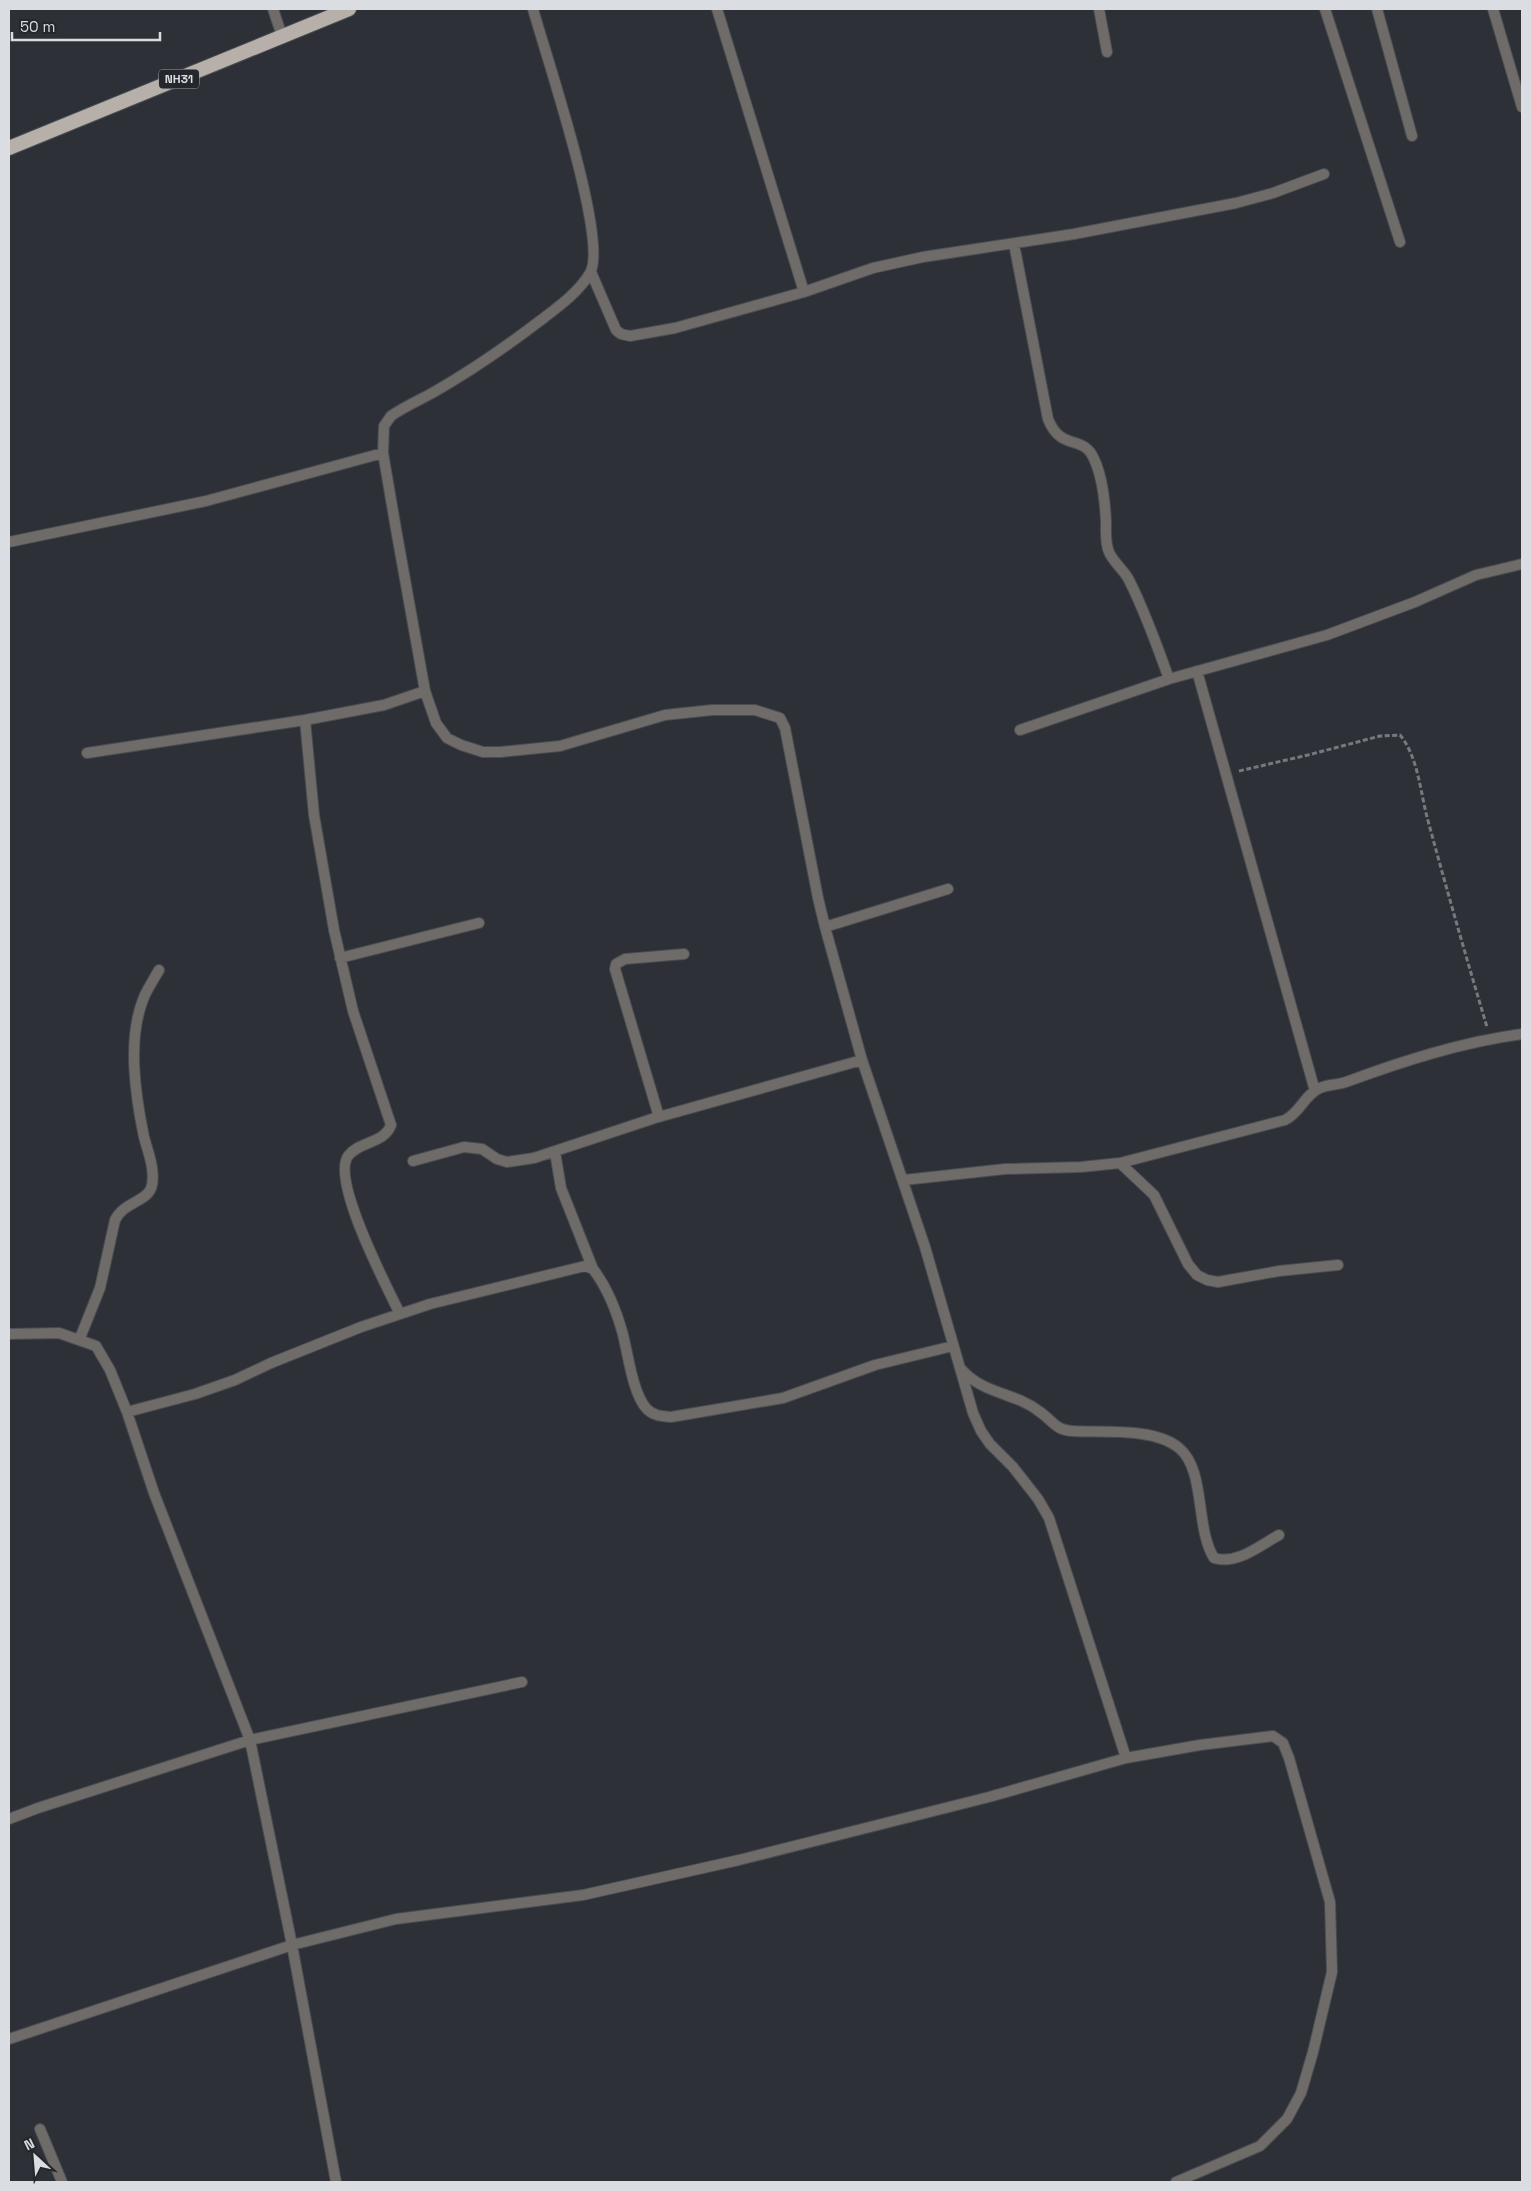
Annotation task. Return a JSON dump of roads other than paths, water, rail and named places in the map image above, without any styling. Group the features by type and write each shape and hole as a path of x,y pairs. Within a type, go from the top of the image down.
{"highway":[{"name":"NH31","path":"9,148 349,9"}],"street":[{"path":"273,9 282,36"},
{"path":"534,9 578,167 595,251 591,272 578,288 556,309 511,342 434,392 391,416 384,426 383,453 425,691 436,723 447,738 483,752 560,746 665,716 712,710 755,710 780,718 785,728 825,927 862,1060 904,1180 959,1366 981,1431 990,1444 1013,1467 1038,1499 1049,1518 1126,1758"},
{"path":"717,9 804,292"},
{"path":"1099,9 1107,52"},
{"path":"1324,9 1400,242"},
{"path":"1377,9 1412,136"},
{"path":"1493,9 1522,106"},
{"path":"591,272 616,330 621,334 630,336 675,328 804,292 873,268 923,257 1014,244 1236,204 1273,193 1324,174"},
{"path":"1014,244 1048,419 1059,438 1080,444 1089,450 1094,457 1105,502 1109,553 1122,568 1139,600 1169,679"},
{"path":"9,542 206,501 383,453"},
{"path":"1020,730 1169,679 1327,635 1415,602 1476,575 1522,564"},
{"path":"1197,671 1315,1091"},
{"path":"87,753 305,720 384,705 425,691"},
{"path":"305,720 316,834 340,958 353,1012 386,1107 390,1125 388,1131 383,1135 349,1155 345,1163 344,1173 368,1249 400,1314"},
{"path":"825,927 948,889"},
{"path":"340,958 479,924"},
{"path":"658,1117 615,969 616,964 625,959 684,954"},
{"path":"80,1338 100,1288 115,1220 119,1211 148,1194 152,1187 151,1160 144,1136 135,1068 135,1028 144,997 158,970"},
{"path":"904,1180 1005,1169 1081,1168 1120,1163 1285,1120 1294,1116 1309,1094 1322,1087 1340,1085 1401,1062 1490,1038 1522,1034"},
{"path":"413,1161 464,1147 482,1150 506,1162 516,1162 555,1152 658,1117 862,1060"},
{"path":"555,1152 561,1188 593,1269 609,1296 622,1329 639,1394 646,1408 656,1416 670,1417 783,1398 875,1365 953,1346"},
{"path":"1120,1163 1154,1195 1188,1264 1197,1275 1207,1280 1218,1282 1338,1265"},
{"path":"127,1412 195,1394 235,1380 280,1359 430,1304 585,1266 593,1269"},
{"path":"9,1334 59,1333 80,1338 96,1346 110,1370 127,1412 154,1493 250,1740 292,1945 336,2182"},
{"path":"959,1366 976,1383 993,1392 1018,1400 1040,1412 1053,1425 1070,1431 1092,1430 1146,1435 1162,1439 1179,1448 1189,1463 1198,1490 1204,1537 1207,1547 1214,1558 1224,1561 1239,1558 1279,1535"},
{"path":"9,1819 250,1740 522,1682"},
{"path":"9,2039 292,1945 396,1919 592,1893 739,1860 941,1809 1126,1758 1200,1745 1273,1736 1283,1743 1289,1758 1330,1902 1332,1972 1301,2093 1287,2119 1260,2146 1176,2182"},
{"path":"40,2129 62,2182"}]}
